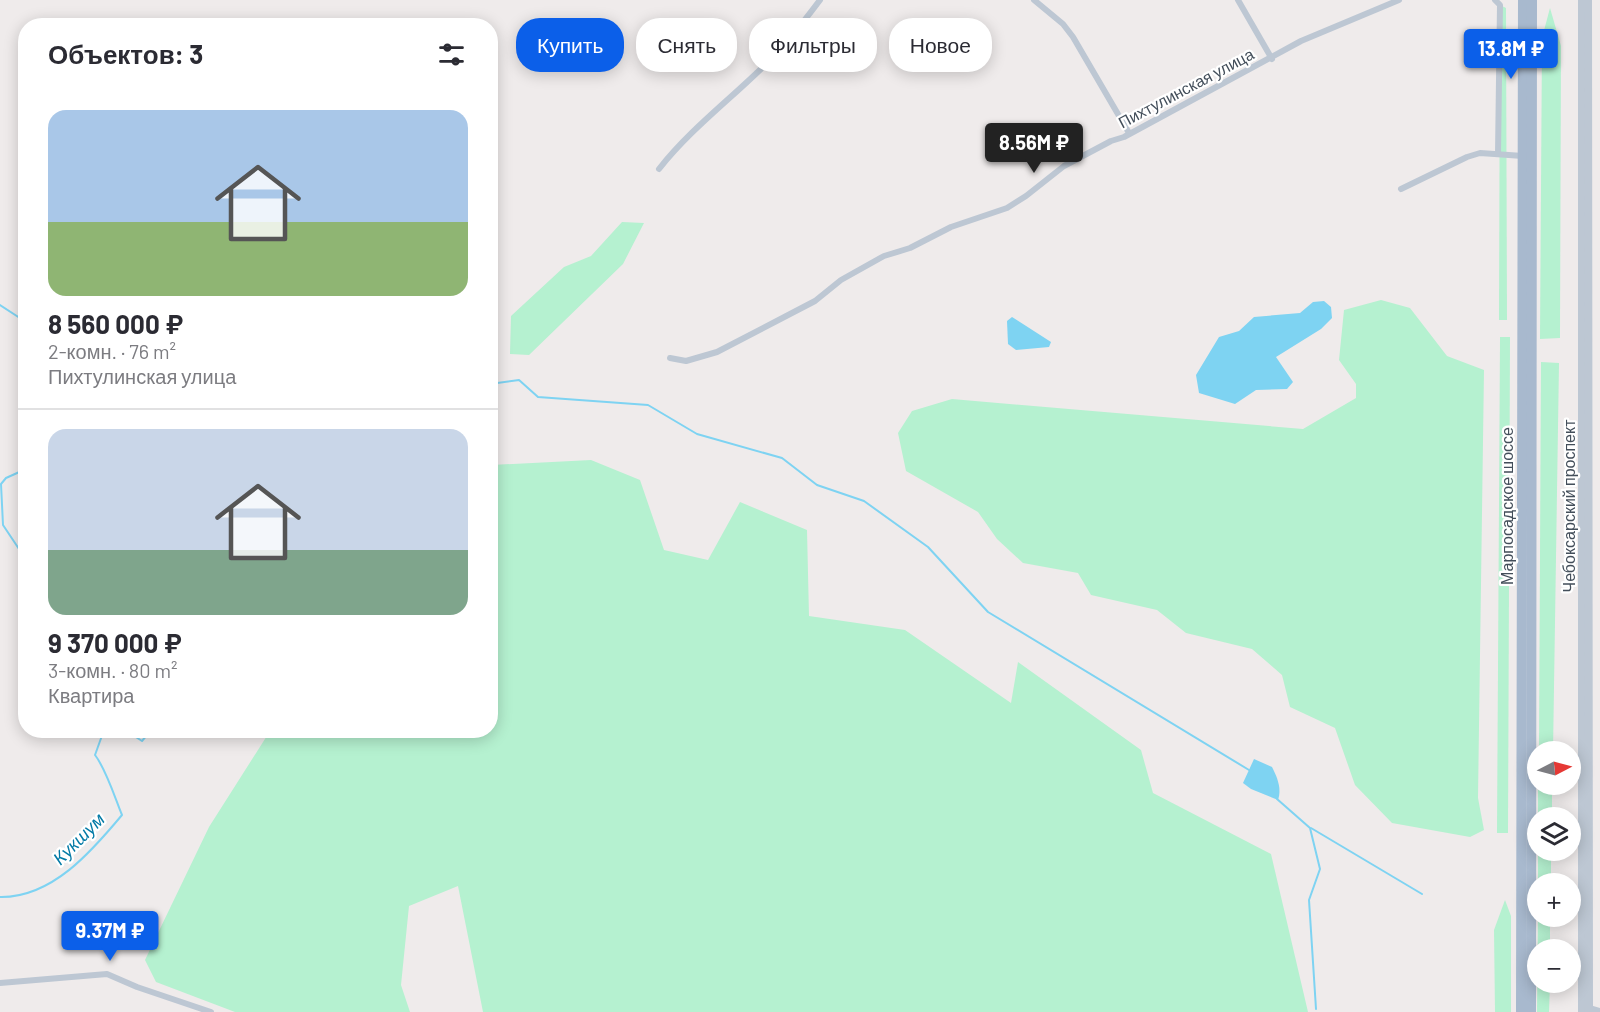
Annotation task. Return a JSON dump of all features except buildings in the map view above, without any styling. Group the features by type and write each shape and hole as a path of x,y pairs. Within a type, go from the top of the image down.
{"main road":[{"name":"Марпосадское шоссе","path":"1521,1012 1523,0"},
{"name":"Марпосадское шоссе","path":"1531,1012 1532,0"}],"street":[{"path":"659,169 676,148 771,60 820,0"},
{"path":"1034,0 1063,24 1073,37 1129,133"},
{"path":"1238,0 1272,59"},
{"name":"Пихтулинская улица","path":"670,358 686,361 717,352 814,301 842,280 884,256 910,248 951,227 1006,208 1026,196 1064,166 1272,59 1301,41 1399,0"},
{"path":"1495,0 1500,5 1498,154"},
{"name":"Чебоксарский проспект","path":"1582,0 1586,353 1586,1011"},
{"name":"Чебоксарский проспект","path":"1586,353 1588,0"},
{"path":"1401,189 1480,153 1523,156"},
{"path":"1587,673 1600,672"},
{"path":"1587,673 1599,678"},
{"path":"0,983 107,974 137,987 211,1012"},
{"path":"1586,1011 1600,1011"}],"green space":[{"path":"1500,5 1506,8 1507,320 1499,320"},
{"path":"1550,8 1561,46 1560,338 1540,339 1542,38"},
{"path":"622,222 644,223 623,264 529,355 510,354 511,316 564,267 591,256"},
{"path":"1381,300 1410,308 1447,356 1484,370 1478,798 1484,830 1470,837 1392,823 1355,785 1335,728 1290,707 1282,675 1252,649 1186,633 1157,610 1091,595 1078,573 1023,563 997,539 978,512 906,471 898,433 912,411 952,399 1303,429 1356,398 1356,384 1339,360 1344,310"},
{"path":"1500,337 1510,337 1508,833 1497,833"},
{"path":"1541,362 1559,363 1553,741 1539,741"},
{"path":"591,460 640,480 664,550 708,560 740,502 807,530 809,616 905,630 1011,703 1018,662 1141,750 1153,793 1271,854 1308,1012 483,1012 458,886 409,906 401,985 410,1012 235,1012 156,982 145,960 209,827 266,738 498,738 498,465"},
{"path":"1538,795 1552,795 1552,807 1538,807"},
{"path":"1538,861 1551,861 1551,873 1538,873"},
{"path":"1505,900 1511,916 1511,1012 1495,1012 1494,930"},
{"path":"1538,927 1550,927 1550,939 1538,939"},
{"path":"1537,993 1550,993 1549,1012 1537,1012"}],"water":[{"path":"1324,301 1331,307 1332,318 1321,329 1276,357 1293,382 1287,389 1256,390 1235,404 1199,393 1196,375 1219,337 1239,331 1254,317 1300,313 1313,302"},
{"path":"1012,317 1051,342 1049,347 1016,350 1008,344 1007,321"},
{"path":"1254,759 1272,767 1279,787 1278,800 1251,789 1243,783"}],"waterway":[{"name":"Кукшум","path":"0,305 18,317"},
{"path":"498,383 519,380 538,397 648,405 697,434 782,458 817,485 864,501 928,547 988,612 1249,770"},
{"name":"Кукшум","path":"18,473 6,478 1,484 3,525 18,548"},
{"name":"Кукшум","path":"0,897 37,890 54,881 84,857 122,815 107,776 95,755 101,738"},
{"name":"Кукшум","path":"137,738 142,741 144,738"},
{"path":"1277,799 1310,828 1320,869 1309,900 1316,1009"},
{"path":"1311,828 1422,894"}]}
